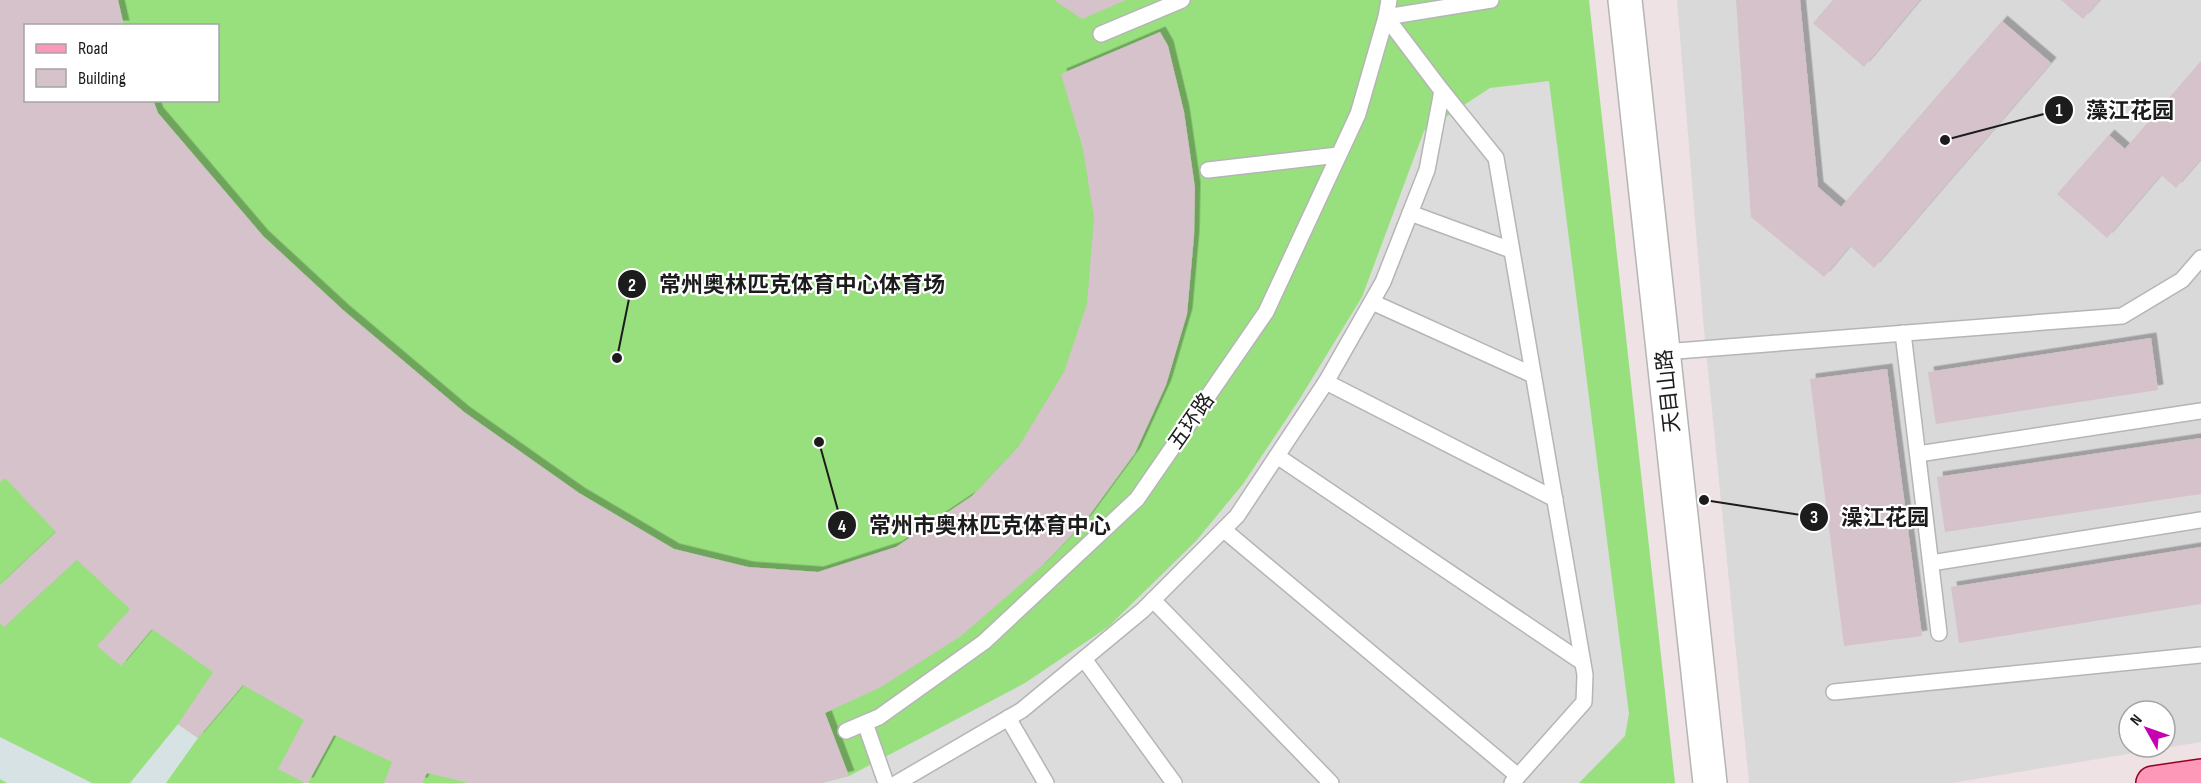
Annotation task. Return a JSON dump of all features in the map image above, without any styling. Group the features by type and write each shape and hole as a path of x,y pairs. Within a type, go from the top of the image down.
{"main road":[{"path":"2153,783 2201,776"}],"street":[{"name":"天目山路","path":"1625,0 1710,783"}],"lane":[{"path":"1101,34 1182,0"},
{"name":"五环路","path":"846,731 879,717 984,642 1137,499 1266,312 1358,114 1389,0"},
{"path":"1224,530 1515,779 1584,702 1585,675 1496,158 1386,17 1491,0"},
{"path":"897,783 1022,710 1153,600 1237,516 1326,382 1383,282 1427,170 1442,91"},
{"path":"1208,170 1338,155"},
{"path":"1410,213 1512,250"},
{"path":"1664,352 2122,316 2182,280 2201,258"},
{"path":"1371,302 1533,375"},
{"path":"1903,333 1938,633"},
{"path":"1326,382 1555,499"},
{"path":"1918,454 2201,411"},
{"path":"1277,456 1582,662"},
{"path":"1930,563 2201,520"},
{"path":"1153,600 1331,783"},
{"path":"1834,692 2201,655"},
{"path":"1084,659 1174,783"},
{"path":"1008,718 1047,783"},
{"path":"865,723 886,783"}],"shaded area":[{"path":"1677,0 2201,0 2201,742 2177,746 2177,699 2117,699 2117,756 1952,783 1749,783 1704,330"},
{"path":"1549,81 1629,714 1625,736 1579,783 821,783 849,776 1025,683 1108,627 1196,541 1243,484 1299,400 1362,297 1424,131 1490,88"},
{"path":"178,724 198,738 166,783 130,783"},
{"path":"0,737 92,783 7,783 0,779"}],"green space":[{"path":"0,0 1589,0 1675,783 0,783"}],"building":[{"path":"0,0 118,0 124,24 24,24 24,102 154,102 158,113 263,236 343,310 464,412 579,493 674,549 748,567 818,572 896,547 972,496 1019,446 1064,372 1087,304 1094,218 1083,149 1061,74 1160,32 1168,46 1184,112 1195,188 1194,236 1187,314 1166,385 1135,453 1086,520 1042,566 961,636 881,687 825,713 849,776 821,783 469,783 427,773 422,783 384,783 392,762 334,735 308,783 305,783 278,769 304,720 243,685 198,738 178,724 213,672 152,629 121,666 97,646 130,609 77,560 4,627 0,623 0,585 56,532 5,478 0,482"},
{"path":"1054,0 1126,0 1082,19"},
{"path":"1736,0 1800,0 1818,187 1841,207 2002,21 2051,63 1874,268 1850,246 1824,277 1751,217"},
{"path":"1833,0 1920,0 1864,67 1813,23"},
{"path":"2061,0 2100,0 2083,19"},
{"path":"2201,61 2201,159 2176,188 2161,175 2107,238 2057,194 2109,135 2125,149"},
{"path":"2151,338 2158,390 1936,424 1928,372"},
{"path":"1887,369 1922,636 1844,646 1810,379"},
{"path":"2201,438 2201,494 1945,532 1937,477"},
{"path":"2201,547 2201,604 1959,643 1951,587"}],"place":[{"name":"藻江花园","path":"1945,140"},
{"name":"常州奥林匹克体育中心体育场","path":"617,358"},
{"name":"常州市奥林匹克体育中心","path":"819,442"},
{"name":"澡江花园","path":"1704,500"}]}
